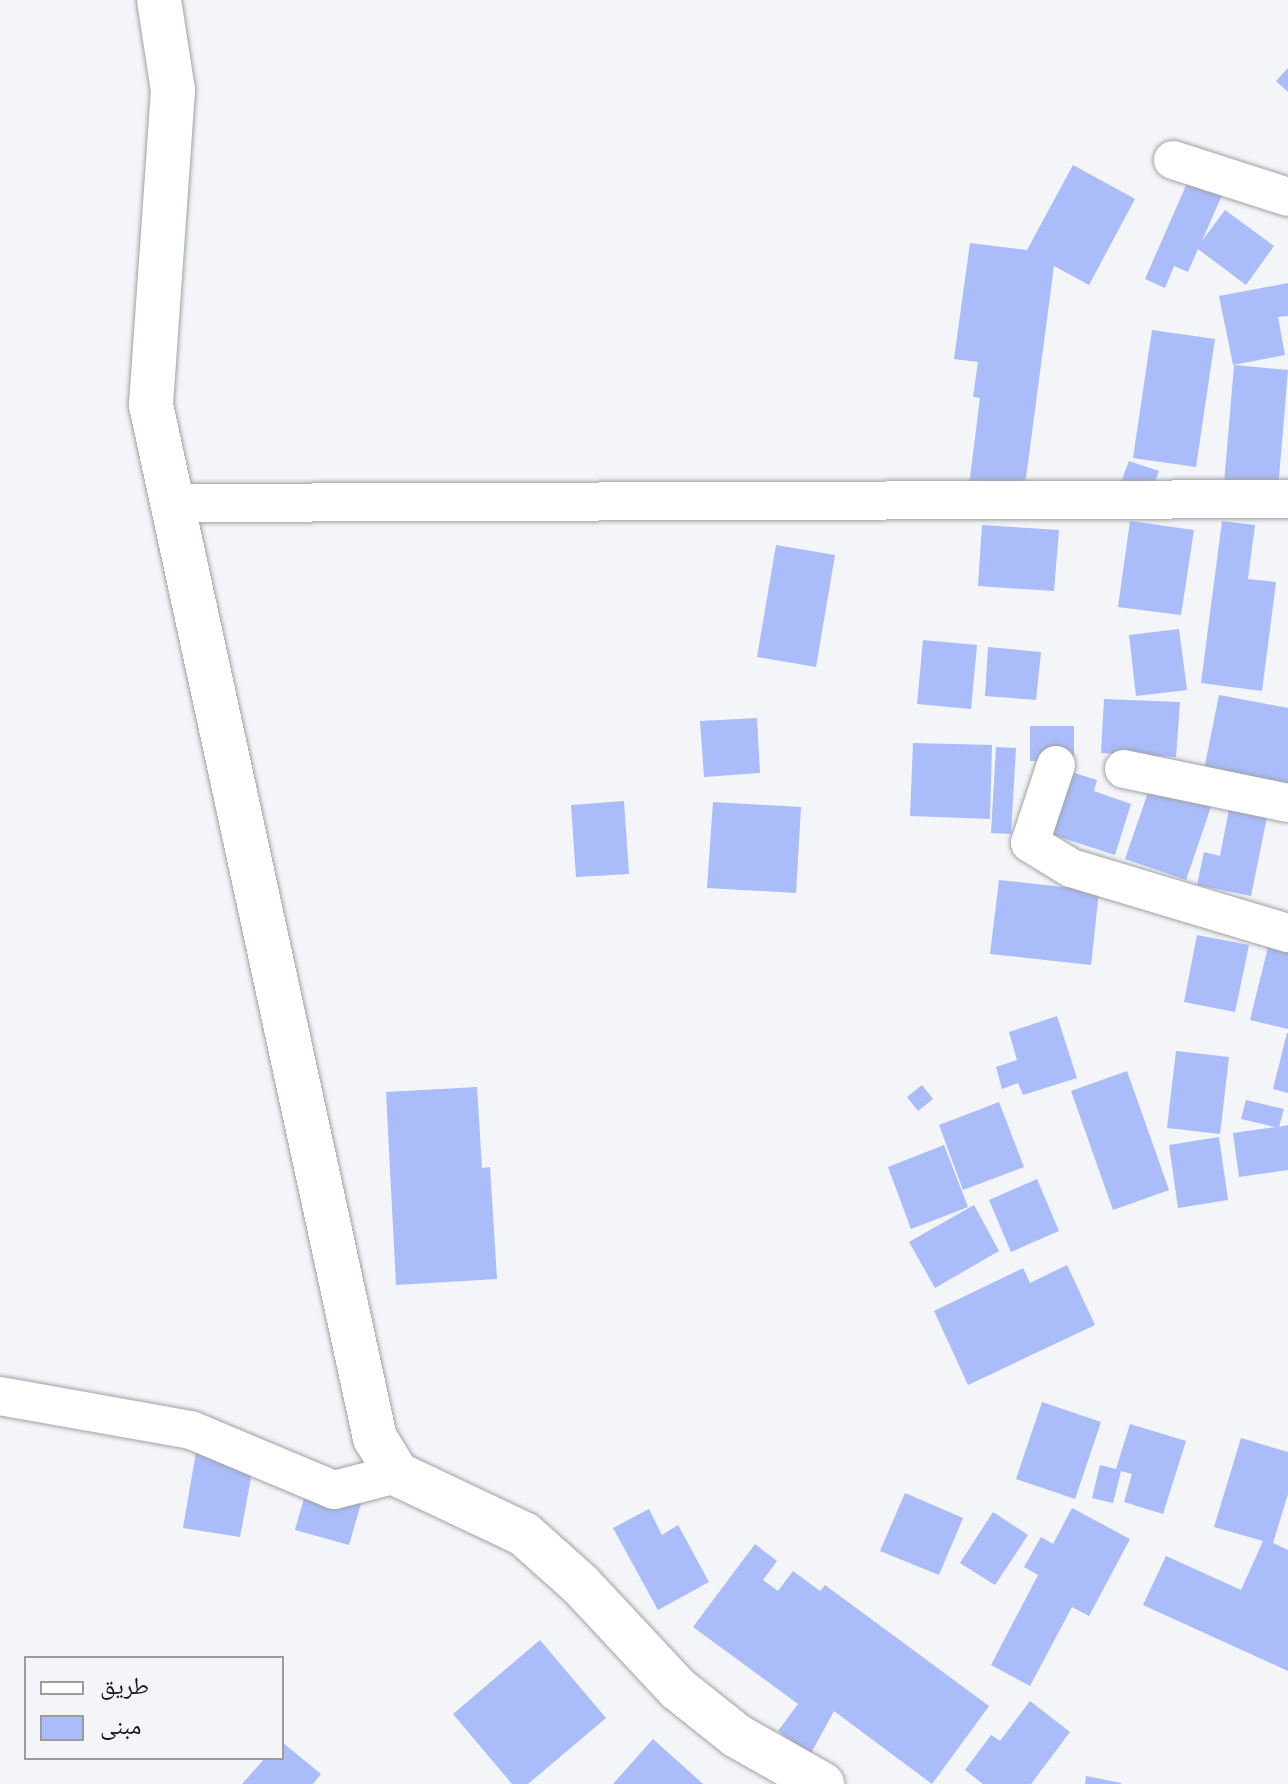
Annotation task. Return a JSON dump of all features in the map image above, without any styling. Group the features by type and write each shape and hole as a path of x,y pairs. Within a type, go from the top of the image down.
{"main road":[{"path":"159,0 173,90 151,405 361,1393 375,1438 397,1474 524,1534 580,1584 678,1689 737,1736 822,1784"}],"street":[{"path":"1173,160 1288,197"},
{"path":"170,503 1288,499"},
{"path":"1056,765 1030,843 1071,868 1288,933"},
{"path":"1124,769 1288,803"},
{"path":"0,1396 191,1430 334,1490 397,1474"}],"building":[{"path":"1288,68 1288,92 1276,81"},
{"path":"1073,165 1135,199 1089,285 1054,266 1024,493 969,486 980,398 973,397 978,362 954,359 970,243 1027,250"},
{"path":"1191,174 1225,188 1202,241 1225,210 1274,246 1246,285 1198,249 1188,272 1174,266 1165,288 1145,279"},
{"path":"1288,283 1288,316 1278,317 1285,355 1233,365 1219,296"},
{"path":"1152,330 1215,339 1196,467 1133,458"},
{"path":"1234,365 1288,370 1278,489 1224,484"},
{"path":"1129,461 1159,471 1151,493 1121,482"},
{"path":"1130,521 1194,530 1181,615 1118,607"},
{"path":"1222,521 1255,525 1248,579 1276,582 1262,691 1201,683"},
{"path":"982,525 1059,530 1054,591 978,586"},
{"path":"776,545 835,555 816,667 757,657"},
{"path":"1179,629 1187,690 1136,696 1129,635"},
{"path":"923,640 977,645 971,709 917,704"},
{"path":"988,647 1041,652 1036,700 985,696"},
{"path":"1219,695 1288,708 1288,786 1204,770"},
{"path":"1104,699 1180,702 1176,757 1101,753"},
{"path":"757,718 760,773 704,777 700,721"},
{"path":"1030,726 1074,726 1074,761 1030,761"},
{"path":"913,743 992,745 990,819 910,816"},
{"path":"996,747 1016,748 1011,834 991,833"},
{"path":"1068,771 1097,780 1094,791 1131,804 1115,855 1047,833"},
{"path":"1153,778 1214,798 1186,880 1125,859"},
{"path":"624,801 629,874 576,877 571,805"},
{"path":"713,802 801,807 796,893 707,888"},
{"path":"1230,804 1268,812 1251,896 1197,885 1204,852 1220,856"},
{"path":"999,880 1099,891 1091,965 990,954"},
{"path":"1197,935 1249,945 1235,1012 1184,1002"},
{"path":"1269,943 1288,948 1288,1029 1250,1020"},
{"path":"1057,1016 1077,1078 1023,1095 1018,1083 1002,1089 996,1067 1017,1060 1009,1032"},
{"path":"1288,1033 1288,1093 1273,1089"},
{"path":"1176,1051 1229,1057 1220,1134 1167,1128"},
{"path":"1127,1071 1169,1190 1113,1210 1071,1091"},
{"path":"922,1085 933,1099 918,1111 907,1097"},
{"path":"477,1087 482,1168 490,1167 497,1279 396,1285 386,1092"},
{"path":"1246,1100 1284,1109 1279,1127 1288,1125 1288,1170 1239,1177 1233,1133 1275,1127 1241,1119"},
{"path":"999,1102 1024,1167 963,1190 939,1125"},
{"path":"1219,1137 1228,1200 1178,1208 1169,1145"},
{"path":"944,1145 968,1207 911,1229 888,1167"},
{"path":"1037,1179 1059,1231 1011,1252 989,1200"},
{"path":"974,1205 999,1251 935,1288 909,1242"},
{"path":"1067,1265 1095,1325 968,1385 934,1311 1023,1268 1030,1283"},
{"path":"1042,1402 1101,1422 1075,1499 1016,1479"},
{"path":"1130,1424 1186,1441 1163,1514 1124,1502 1132,1474 1121,1471 1113,1503 1092,1498 1100,1465 1116,1469"},
{"path":"1241,1438 1288,1452 1288,1494 1273,1543 1288,1550 1288,1671 1143,1605 1166,1556 1241,1590 1263,1541 1214,1527"},
{"path":"197,1446 255,1456 240,1537 183,1528"},
{"path":"308,1484 362,1500 349,1545 295,1530"},
{"path":"905,1493 963,1518 939,1575 880,1551"},
{"path":"1072,1508 1130,1539 1089,1616 1072,1607 1030,1686 991,1665 1038,1575 1024,1567 1041,1537 1053,1544"},
{"path":"649,1509 662,1535 678,1525 709,1582 658,1610 613,1528"},
{"path":"993,1512 1028,1535 995,1585 960,1563"},
{"path":"755,1544 777,1561 763,1580 778,1591 793,1571 820,1591 825,1585 989,1706 932,1784 834,1711 810,1755 778,1731 798,1704 693,1627"},
{"path":"540,1640 606,1718 528,1784 512,1784 453,1714"},
{"path":"1030,1701 1070,1732 1031,1784 983,1784 965,1770 991,1735 1000,1741"},
{"path":"653,1739 703,1784 613,1784"},
{"path":"284,1744 321,1774 313,1784 242,1784 263,1760 284,1760"},
{"path":"1086,1776 1121,1783 1121,1784 1085,1784"}]}
